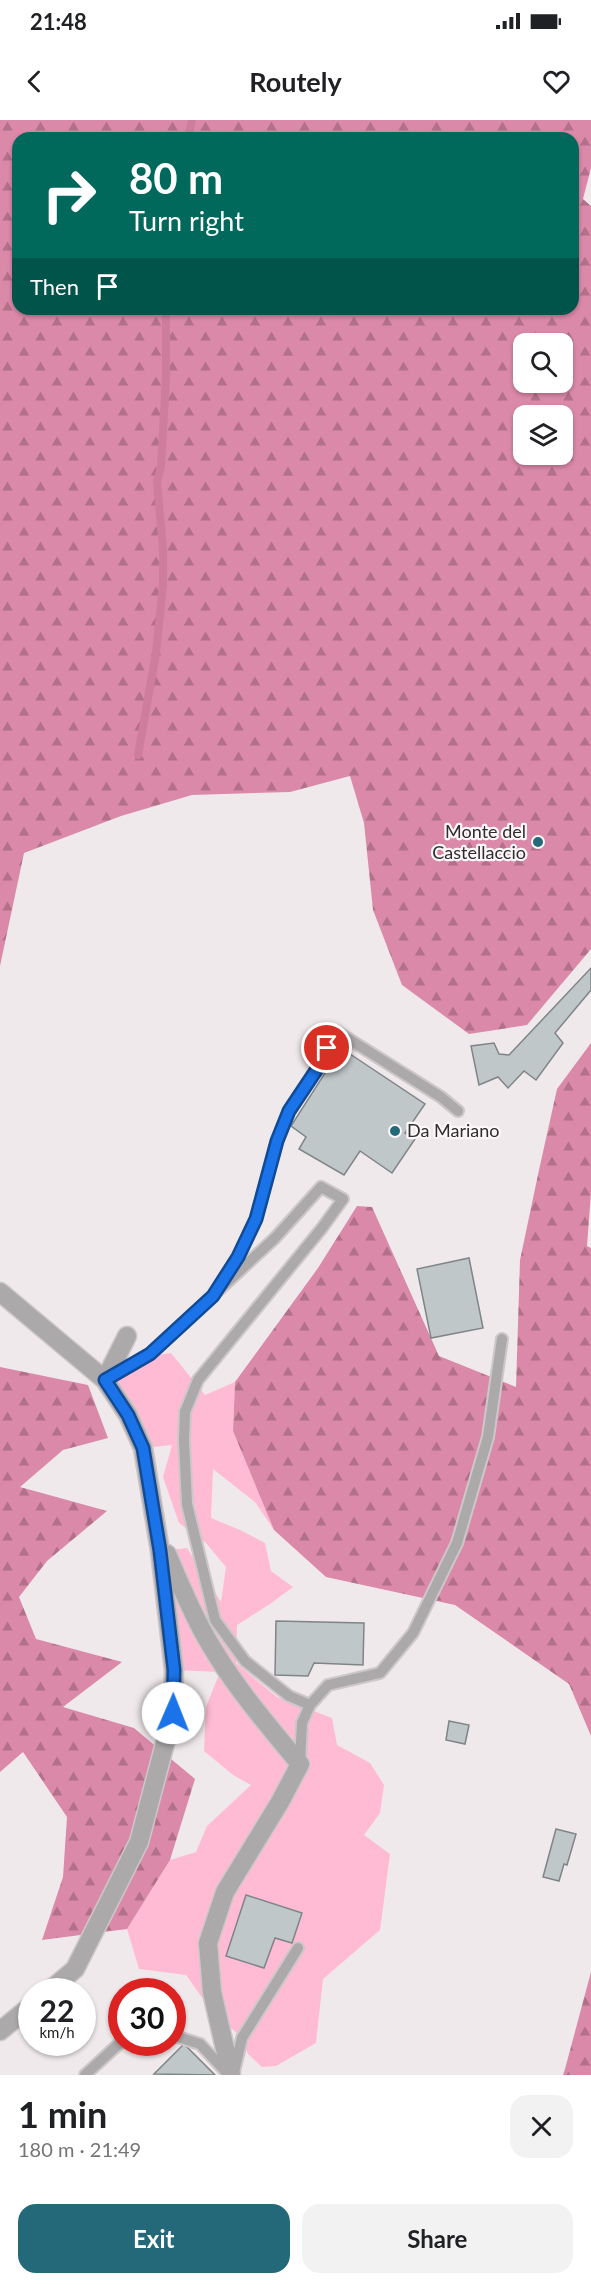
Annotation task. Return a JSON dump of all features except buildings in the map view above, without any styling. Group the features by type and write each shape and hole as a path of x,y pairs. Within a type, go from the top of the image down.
{"street":[{"path":"0,1292 105,1380 128,1415 143,1448 158,1535 174,1670 173,1713 139,1842 75,1969 64,1978"},
{"path":"105,1380 127,1335"},
{"path":"158,1535 190,1608 216,1654 251,1704 300,1764 280,1802 225,1892 208,1942 212,1992 231,2075"},
{"path":"0,2031 18,2016"}],"lane":[{"path":"213,1296 238,1257 256,1219 277,1141 289,1111 319,1066 336,1031 441,1097 458,1111"},
{"path":"105,1380 150,1354 275,1238 321,1187 343,1199 198,1380 185,1412 187,1504 215,1620 245,1660 289,1696 310,1705"},
{"path":"300,1764 302,1722 310,1705 328,1685 380,1672 413,1633 457,1543 488,1437 502,1339"},
{"path":"186,2039 200,2043 231,2075 242,2038 298,1948"},
{"path":"84,2075 108,2054"}],"shaded area":[{"path":"171,1353 205,1395 235,1382 233,1431 274,1530 255,1502 213,1469 211,1518 265,1543 271,1571 293,1587 237,1625 236,1663 277,1697 332,1718 337,1745 370,1763 384,1785 380,1813 364,1835 390,1854 380,1930 323,1979 316,2043 276,2066 262,2067 248,2054 242,2038 211,2010 186,1975 139,1969 127,1929 170,1860 196,1852 207,1826 251,1785 233,1775 204,1751 206,1707 220,1672 174,1670 160,1551 187,1548 221,1602 226,1567 206,1543 179,1523 163,1477 172,1445 143,1448 105,1380 156,1355"}],"green space":[{"path":"0,120 591,120 591,168 583,199 591,206 591,949 527,1025 469,1034 402,985 373,910 364,823 350,776 290,792 192,795 121,816 24,853 0,966"},
{"path":"591,1043 591,1193 587,1246 591,1248 591,1736 569,1684 455,1605 326,1577 274,1530 233,1431 235,1382 318,1268 357,1206 372,1207 439,1356 516,1387 520,1260 539,1170 557,1089"},
{"path":"0,1367 88,1385 108,1438 63,1450 20,1487 107,1511 47,1561 19,1597 36,1639 122,1662 63,1707 134,1728 195,1779 170,1860 127,1929 42,1940 63,1877 67,1817 23,1752 0,1772"},
{"path":"591,1972 591,2075 563,2075 565,2069"}],"waterway":[{"path":"189,132 192,120"},
{"path":"138,755 156,653 163,585 163,549 157,481 161,466 166,378 166,315"}],"place":[{"name":"Monte del Castellaccio","path":"538,842"},
{"name":"Da Mariano","path":"395,1131"}],"route":[{"path":"173,1713 174,1670 160,1551 143,1448 128,1415 105,1380 150,1354 213,1296 238,1257 256,1219 277,1141 289,1111 319,1066 327,1048"}]}
